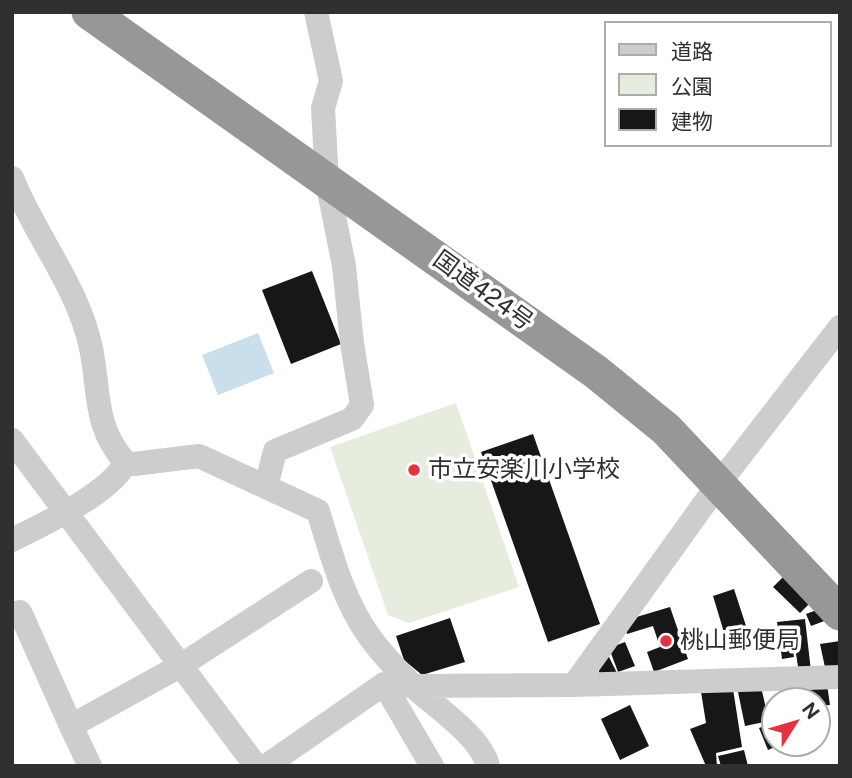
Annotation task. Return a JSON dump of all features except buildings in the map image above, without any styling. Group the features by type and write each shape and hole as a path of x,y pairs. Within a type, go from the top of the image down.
{"highway":[{"name":"国道424号","path":"89,12 596,372 666,429 840,613"}],"street":[{"path":"266,487 275,452 352,419 362,405 344,266 327,181 323,108 331,81 316,12"},
{"path":"12,178 86,329 98,411 120,456 126,463 158,463 199,456 318,511 336,569 359,621 370,638 413,686 481,748 488,766"},
{"path":"574,685 718,486 840,327"},
{"path":"12,440 256,766"},
{"path":"12,540 66,512 115,479 126,463"},
{"path":"71,726 180,666 311,581"},
{"path":"12,615 20,612 90,766"},
{"path":"266,766 384,684 574,685 840,677"},
{"path":"384,684 432,766"}],"green space":[{"path":"456,403 519,587 409,623 388,615 330,447"}],"water":[{"path":"258,333 274,373 218,395 202,355"}],"place":[{"name":"市立安楽川小学校","path":"414,470"},
{"name":"桃山郵便局","path":"666,641"}]}
